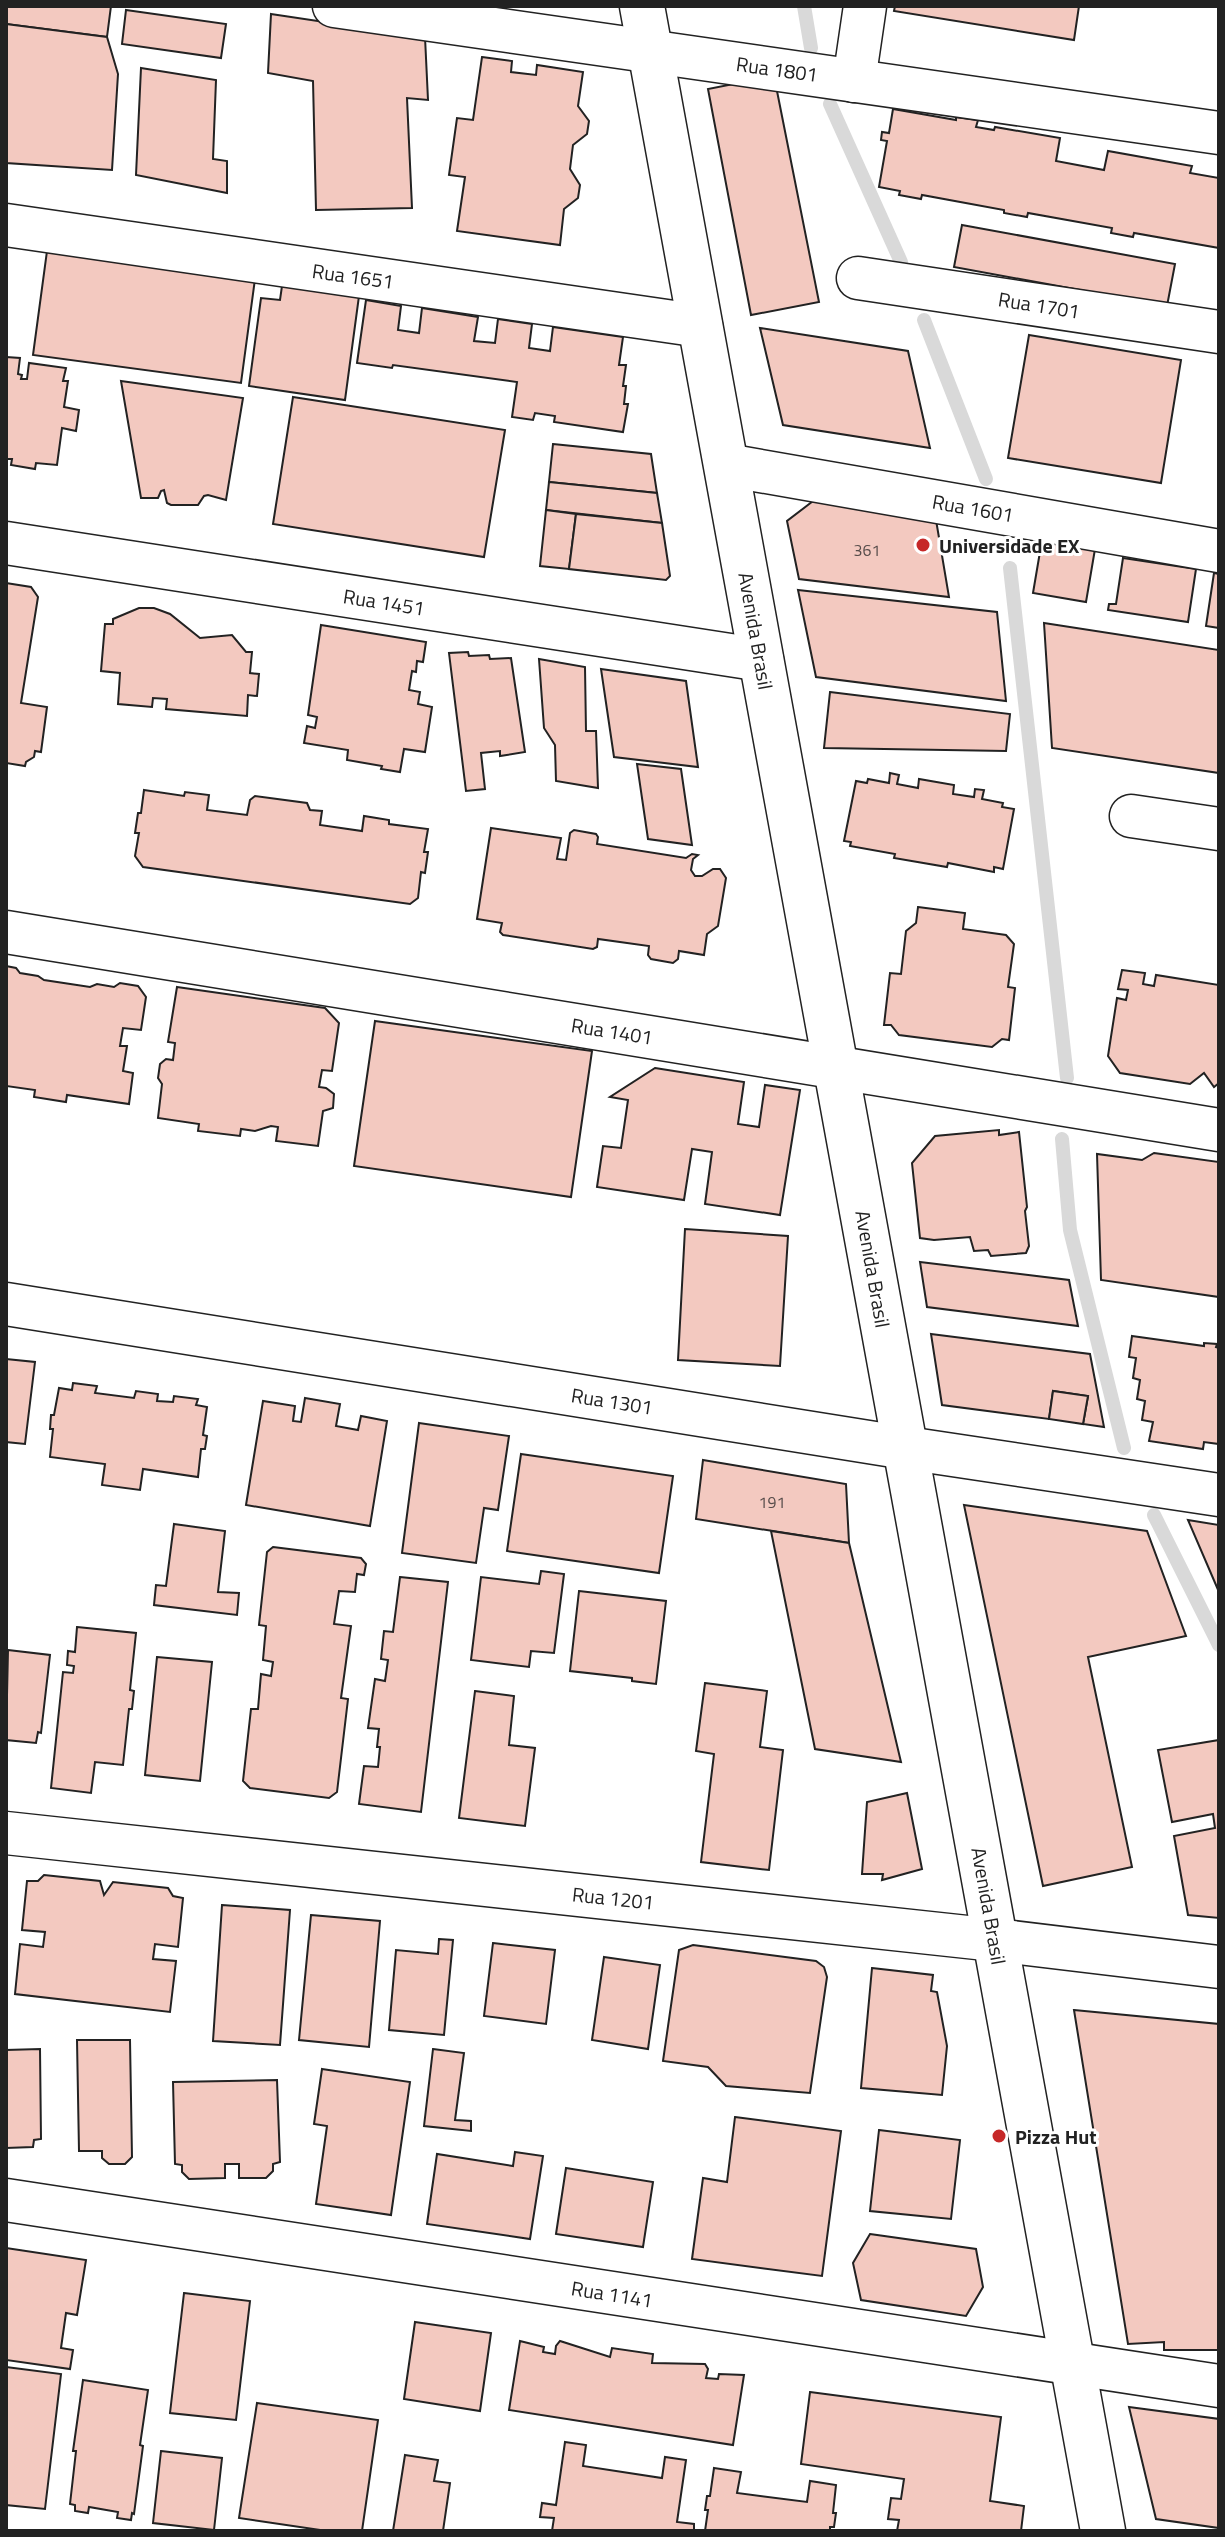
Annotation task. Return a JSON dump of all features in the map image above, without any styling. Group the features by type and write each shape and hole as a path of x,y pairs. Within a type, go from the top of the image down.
{"main road":[{"name":"Avenida Brasil","path":"642,6 1103,2531"}],"street":[{"name":"Rua 1801","path":"334,6 1219,133"},
{"path":"854,81 865,6"},
{"name":"Rua 1651","path":"6,225 701,326"},
{"name":"Rua 1701","path":"858,278 1219,332"},
{"name":"Rua 1601","path":"726,465 1219,551"},
{"name":"Rua 1451","path":"6,543 762,660"},
{"path":"1131,816 1219,829"},
{"name":"Rua 1401","path":"6,932 1219,1130"},
{"name":"Rua 1301","path":"6,1304 1219,1495"},
{"name":"Rua 1201","path":"6,1833 1219,1967"},
{"name":"Rua 1141","path":"6,2200 1219,2386"}],"building":[{"path":"6,6 111,6 107,37 6,24"},
{"path":"895,6 1079,6 1074,40 894,11"},
{"path":"126,10 226,24 221,58 122,44"},
{"path":"271,14 425,37 428,100 407,98 412,208 316,210 313,81 268,73"},
{"path":"6,24 107,37 118,74 112,170 6,163"},
{"path":"482,57 512,61 511,72 536,75 537,65 583,72 578,106 589,121 587,134 573,145 570,169 580,185 578,198 564,209 560,245 457,231 465,177 449,175 457,118 473,120"},
{"path":"141,68 216,80 213,159 227,161 227,193 136,175"},
{"path":"774,76 819,302 751,315 708,89"},
{"path":"893,109 956,120 956,117 978,120 976,127 994,130 995,127 1060,138 1056,161 1104,170 1108,151 1192,166 1190,173 1219,178 1219,248 1134,233 1133,237 1111,233 1112,228 1028,213 1027,217 922,195 921,199 879,187 887,141 881,140 882,132 889,133"},
{"path":"962,225 1175,264 1167,306 954,267"},
{"path":"47,251 255,279 241,383 33,355"},
{"path":"283,279 359,296 345,400 249,386 261,298 280,300"},
{"path":"366,300 401,306 398,330 419,333 422,308 478,317 474,341 495,343 498,319 532,324 529,348 550,351 553,327 623,337 619,365 626,365 623,386 626,386 624,404 628,404 623,432 554,422 555,416 535,413 533,420 512,417 517,382 357,363"},
{"path":"760,328 908,351 930,448 783,425"},
{"path":"1029,335 1181,360 1161,483 1008,458"},
{"path":"6,357 20,358 18,374 22,375 21,379 27,379 29,363 66,368 63,381 68,381 64,407 79,410 76,431 62,428 57,465 36,463 35,469 11,465 12,459 6,459"},
{"path":"121,381 243,398 226,500 208,495 198,505 171,505 167,503 164,490 158,498 141,498"},
{"path":"293,397 505,430 484,557 273,524"},
{"path":"553,444 651,454 657,493 549,482"},
{"path":"549,482 657,493 662,523 546,510"},
{"path":"817,498 935,514 949,597 799,579 787,521"},
{"path":"546,510 576,514 569,569 540,566"},
{"path":"576,514 662,523 670,576 666,580 569,569"},
{"path":"1042,540 1095,549 1086,602 1033,593"},
{"path":"1123,558 1196,569 1188,622 1108,610 1109,604 1116,604"},
{"path":"1214,573 1219,574 1219,628 1206,626"},
{"path":"6,583 31,587 38,597 21,703 47,707 41,752 35,751 34,757 25,766 6,763"},
{"path":"798,590 997,612 1006,701 816,677"},
{"path":"139,608 154,608 170,614 200,638 232,635 246,652 252,652 250,673 259,674 257,696 248,695 247,716 166,709 167,699 153,698 152,707 118,704 120,673 101,671 105,624 113,624 113,619"},
{"path":"1044,623 1219,650 1219,773 1052,748"},
{"path":"321,625 426,642 423,662 417,661 416,672 412,671 409,690 420,692 418,704 432,707 425,752 404,749 400,772 347,760 348,750 304,743 307,726 315,728 317,717 308,715"},
{"path":"468,652 469,656 489,655 490,659 511,658 525,752 500,756 500,751 481,753 485,789 466,791 449,653"},
{"path":"539,659 585,667 586,731 596,731 598,788 556,781 555,745 544,728"},
{"path":"601,669 686,681 698,767 614,757"},
{"path":"830,692 1010,714 1006,751 824,748"},
{"path":"637,764 681,769 692,845 648,839"},
{"path":"890,773 899,775 897,784 918,788 919,779 954,785 953,794 974,797 975,789 984,790 982,799 1003,803 1002,807 1014,809 1003,869 994,867 994,872 948,863 947,867 894,858 895,854 850,846 851,842 844,841 856,781 867,783 868,779 889,783"},
{"path":"144,790 184,796 185,792 209,795 207,810 247,815 250,800 255,796 307,803 310,810 322,811 320,825 362,831 364,816 389,820 389,824 428,829 424,852 428,852 425,873 421,872 418,898 410,904 143,867 135,856 139,833 135,833"},
{"path":"491,828 561,838 557,859 566,860 570,833 574,830 596,834 597,844 686,858 692,854 698,855 693,859 691,870 695,876 720,869 726,878 718,926 707,934 704,955 679,951 678,959 673,963 651,959 649,946 598,939 597,947 593,949 503,935 500,932 502,923 477,919"},
{"path":"918,907 965,913 963,929 1006,935 1014,944 1008,987 1015,988 1009,1040 1002,1039 992,1047 899,1035 891,1025 884,1025 890,973 901,974 906,931 916,923"},
{"path":"6,966 44,980 90,987 97,984 114,987 120,983 138,986 146,997 141,1030 123,1028 120,1046 127,1046 123,1071 133,1073 129,1104 67,1095 66,1102 34,1097 35,1090 6,1086"},
{"path":"1122,970 1145,973 1143,984 1154,986 1156,975 1219,985 1219,1083 1214,1087 1204,1073 1190,1084 1120,1073 1108,1056 1117,998 1126,1000 1128,990 1118,989"},
{"path":"177,987 325,1008 339,1023 332,1071 322,1070 319,1087 334,1094 333,1108 323,1111 318,1146 276,1141 278,1127 255,1131 241,1129 240,1136 198,1131 199,1124 158,1118 162,1084 158,1078 160,1064 166,1059 173,1060 175,1043 168,1042"},
{"path":"375,1021 592,1051 571,1197 354,1166"},
{"path":"655,1068 744,1082 738,1124 759,1127 765,1085 800,1090 780,1215 705,1204 712,1152 692,1149 684,1200 597,1187 603,1146 621,1148 628,1100 610,1097"},
{"path":"999,1130 999,1135 1019,1132 1027,1207 1029,1246 1026,1253 991,1256 988,1250 974,1251 970,1237 920,1238 912,1163 935,1136"},
{"path":"1154,1153 1219,1162 1219,1297 1101,1280 1097,1154 1142,1160"},
{"path":"685,1229 788,1236 780,1366 678,1360"},
{"path":"920,1262 1069,1280 1078,1326 927,1307"},
{"path":"931,1334 1090,1354 1104,1427 1083,1424 1088,1396 1053,1391 1049,1419 942,1405"},
{"path":"1132,1336 1204,1346 1204,1343 1217,1344 1219,1444 1204,1442 1203,1449 1149,1441 1153,1422 1142,1420 1145,1401 1137,1399 1140,1380 1133,1378 1136,1358 1129,1357"},
{"path":"6,1359 35,1362 25,1444 6,1442"},
{"path":"73,1383 97,1386 95,1393 134,1398 136,1391 158,1394 157,1401 173,1402 174,1396 198,1399 196,1405 207,1407 203,1435 207,1436 205,1449 201,1449 198,1477 143,1469 140,1490 102,1485 105,1464 50,1457 51,1415 54,1415 59,1388 72,1390"},
{"path":"1053,1391 1088,1396 1083,1424 1049,1419"},
{"path":"305,1398 340,1404 336,1426 358,1430 361,1416 387,1421 370,1526 246,1505 263,1401 295,1406 293,1421 301,1422"},
{"path":"419,1423 509,1436 498,1510 484,1508 476,1563 402,1553"},
{"path":"521,1454 673,1476 659,1573 507,1551"},
{"path":"703,1460 846,1484 849,1543 696,1519"},
{"path":"964,1505 1147,1531 1186,1636 1088,1657 1132,1867 1043,1886"},
{"path":"1188,1520 1219,1525 1219,1592"},
{"path":"174,1524 225,1531 218,1592 239,1593 237,1615 154,1605 156,1585 166,1586"},
{"path":"771,1531 849,1543 901,1762 815,1749"},
{"path":"273,1547 361,1558 366,1564 364,1575 357,1574 355,1592 339,1591 334,1624 351,1626 341,1698 348,1699 337,1792 329,1798 250,1788 243,1781 251,1709 258,1709 261,1674 271,1676 273,1662 263,1660 266,1626 259,1625 267,1552"},
{"path":"541,1571 564,1574 554,1653 531,1651 529,1667 471,1660 481,1577 539,1584"},
{"path":"400,1577 448,1582 421,1812 359,1804 364,1766 378,1767 379,1729 368,1728 375,1679 385,1681 388,1660 381,1659 384,1631 393,1632"},
{"path":"579,1591 666,1601 656,1684 570,1671"},
{"path":"77,1627 136,1633 130,1690 134,1691 123,1765 95,1762 91,1793 51,1788 63,1672 73,1673 74,1666 67,1665 68,1651 75,1652"},
{"path":"8,1650 50,1655 41,1733 38,1732 36,1743 6,1740"},
{"path":"157,1657 212,1662 200,1781 145,1775"},
{"path":"705,1683 767,1691 760,1747 783,1750 769,1870 701,1862 714,1754 696,1751"},
{"path":"475,1691 514,1696 509,1745 535,1748 525,1826 459,1818"},
{"path":"1219,1740 1219,1918 1188,1915 1174,1836 1215,1828 1213,1814 1172,1822 1158,1750"},
{"path":"907,1793 922,1869 882,1880 883,1874 862,1874 867,1802"},
{"path":"44,1875 100,1881 104,1895 113,1882 168,1888 173,1896 183,1898 178,1947 155,1944 153,1959 176,1961 170,2012 15,1994 20,1944 43,1947 45,1932 22,1930 27,1881 38,1881"},
{"path":"222,1905 290,1910 280,2045 213,2041"},
{"path":"311,1915 380,1921 369,2047 299,2040"},
{"path":"439,1939 453,1940 444,2035 389,2030 396,1950 438,1954"},
{"path":"493,1943 555,1950 546,2024 484,2016"},
{"path":"693,1945 816,1961 824,1967 827,1977 810,2093 726,2086 708,2067 663,2061 679,1950"},
{"path":"604,1957 660,1965 648,2049 592,2040"},
{"path":"872,1968 933,1975 931,1991 937,1992 947,2046 942,2095 861,2088"},
{"path":"1074,2010 1219,2024 1219,2350 1164,2350 1164,2342 1128,2344"},
{"path":"77,2040 130,2040 132,2157 125,2164 109,2164 102,2158 102,2151 79,2151"},
{"path":"40,2049 41,2139 34,2140 33,2147 6,2148 6,2050"},
{"path":"433,2049 464,2053 455,2120 471,2121 471,2131 424,2126"},
{"path":"322,2069 410,2082 391,2215 316,2204 327,2126 314,2124"},
{"path":"277,2080 280,2162 273,2164 273,2171 266,2178 239,2178 239,2164 225,2164 225,2178 189,2179 182,2172 182,2165 175,2164 173,2082"},
{"path":"735,2117 841,2131 822,2276 692,2259 703,2178 727,2182"},
{"path":"879,2130 960,2140 951,2219 870,2211"},
{"path":"515,2152 543,2156 530,2239 427,2224 437,2154 513,2166"},
{"path":"566,2168 653,2182 643,2247 556,2234"},
{"path":"870,2234 976,2249 983,2287 966,2316 861,2300 853,2263"},
{"path":"6,2248 86,2260 77,2315 66,2313 61,2348 73,2350 70,2369 6,2360"},
{"path":"184,2293 250,2301 236,2420 170,2413"},
{"path":"415,2322 491,2333 480,2411 404,2399"},
{"path":"520,2341 544,2347 543,2352 555,2354 560,2341 610,2357 612,2348 653,2354 652,2363 705,2364 708,2369 706,2378 718,2379 719,2374 744,2375 733,2445 509,2410"},
{"path":"6,2367 61,2374 45,2509 6,2505"},
{"path":"83,2380 148,2390 131,2520 117,2518 118,2512 89,2507 88,2513 75,2511 75,2505 70,2504 76,2451 73,2451"},
{"path":"810,2392 1001,2417 990,2501 1024,2506 1021,2531 897,2531 899,2520 888,2519 891,2498 901,2499 904,2479 801,2464"},
{"path":"257,2403 378,2420 362,2531 327,2531 239,2518"},
{"path":"1129,2407 1219,2419 1219,2528 1156,2519"},
{"path":"565,2442 586,2445 583,2466 662,2478 665,2457 686,2460 677,2522 694,2524 694,2531 552,2531 554,2518 540,2517 542,2503 556,2505"},
{"path":"161,2451 222,2458 214,2530 153,2523"},
{"path":"405,2455 438,2460 434,2481 450,2483 443,2531 393,2531"},
{"path":"714,2468 741,2472 737,2493 807,2502 810,2481 836,2485 834,2527 830,2527 830,2531 705,2531 707,2496 710,2496"}],"waterway":[{"path":"804,6 811,48"},
{"path":"830,104 901,262"},
{"path":"924,320 986,479"},
{"path":"1010,568 1067,1078"},
{"path":"1062,1139 1070,1230 1124,1448"},
{"path":"1154,1515 1219,1645"}],"place":[{"name":"Universidade EX","path":"923,545"},
{"name":"Pizza Hut","path":"999,2136"}]}
